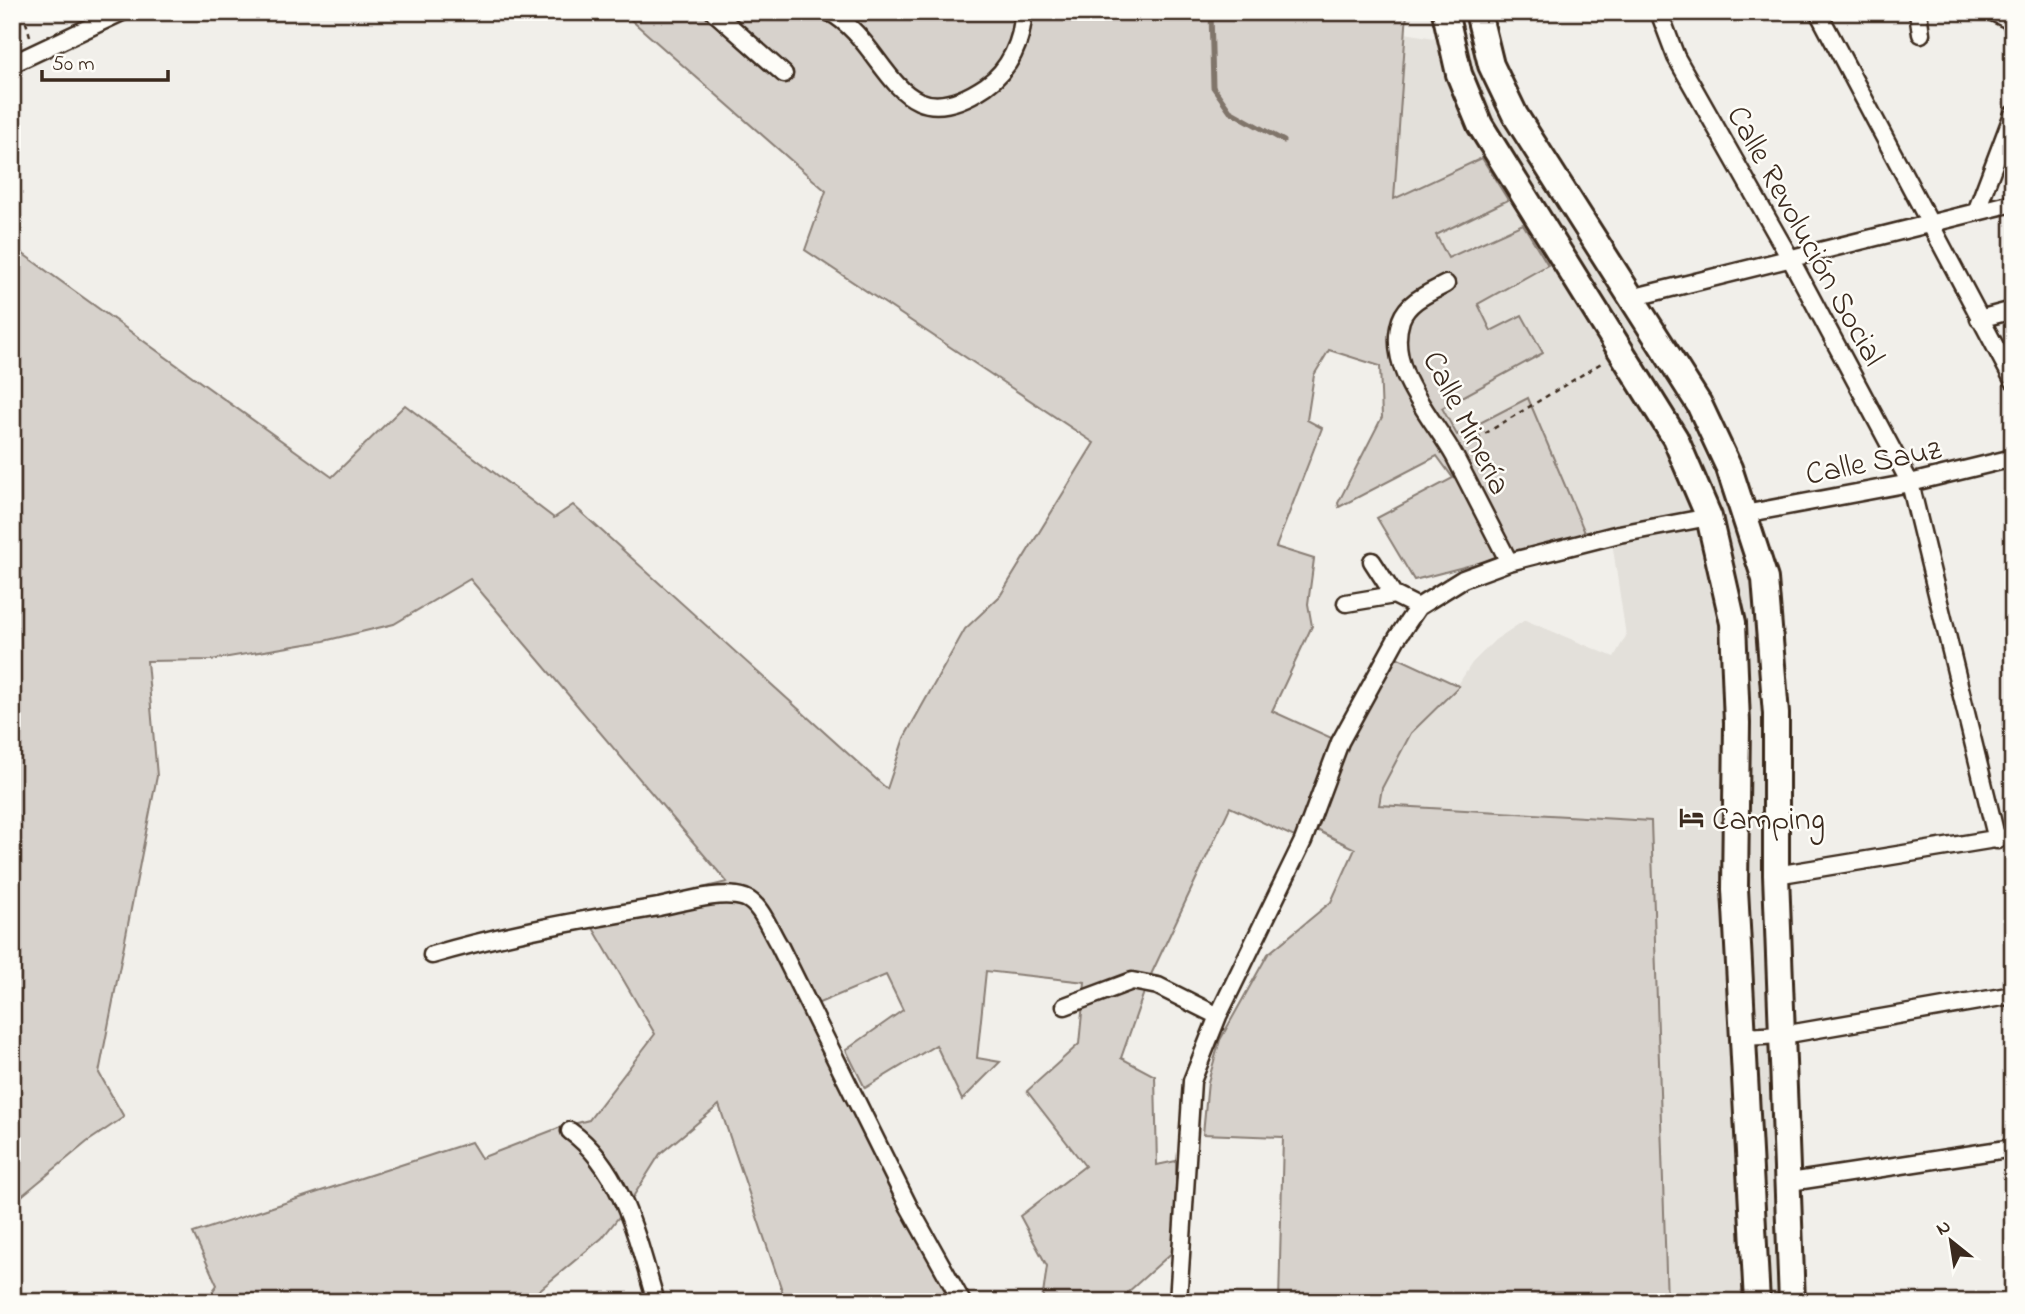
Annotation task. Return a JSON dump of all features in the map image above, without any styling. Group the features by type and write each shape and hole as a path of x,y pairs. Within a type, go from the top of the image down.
{"main road":[{"path":"1444,12 1459,74 1480,125 1675,438 1709,517 1733,623 1737,723 1735,889 1757,1302"},
{"path":"1478,12 1491,65 1515,115 1699,404 1729,468 1765,579 1776,714 1776,875 1791,1033 1788,1247 1792,1302"}],"street":[{"path":"12,64 122,12"},
{"path":"714,12 784,74"},
{"path":"829,12 841,18 858,36 894,86 910,97 935,104 970,97 1000,76 1015,50 1023,24 1023,12"},
{"name":"Calle Revolución Social","path":"1659,12 1676,57 1791,260 1910,483 2005,838"},
{"path":"1818,12 2013,380"},
{"path":"1918,12 1921,34"},
{"path":"1993,12 2013,22"},
{"path":"1976,212 2013,114"},
{"path":"1631,298 2013,203"},
{"name":"Calle Minería","path":"1446,284 1414,301 1402,318 1398,340 1402,364 1416,397 1453,453 1509,562"},
{"path":"1979,319 2013,310"},
{"name":"Calle Sauz","path":"1744,514 1910,483 2013,458"},
{"path":"1178,1302 1192,1081 1218,1016 1303,841 1340,742 1397,638 1418,607 1463,579 1509,562 1619,534 1709,517"},
{"path":"1372,561 1394,595 1418,607"},
{"path":"1346,603 1394,595"},
{"path":"1776,875 2005,838"},
{"path":"432,955 556,925 701,899 746,898 758,908 779,945 909,1208 962,1302"},
{"path":"1065,1006 1132,981 1158,986 1218,1016"},
{"path":"1742,1037 1791,1033 2013,995"},
{"path":"570,1132 587,1144 617,1190 635,1231 656,1302"},
{"path":"1790,1182 2013,1148"}],"path":[{"path":"23,12 36,54"},
{"path":"1453,453 1619,352"}],"shaded area":[{"path":"622,12 1407,12 1394,199 1482,158 1508,200 1436,235 1448,258 1523,224 1548,265 1478,304 1491,331 1522,315 1543,353 1442,408 1457,435 1528,398 1586,535 1414,580 1377,518 1453,478 1437,456 1339,507 1338,503 1382,417 1380,366 1329,350 1314,375 1307,420 1322,428 1276,547 1314,559 1308,604 1312,626 1272,711 1340,742 1390,654 1459,686 1411,733 1382,788 1379,805 1651,821 1667,1302 1279,1302 1283,1137 1203,1134 1208,1082 1220,1040 1268,954 1331,902 1355,849 1309,826 1303,841 1230,807 1148,981 1121,1058 1155,1076 1157,1165 1176,1161 1176,1249 1128,1292 1125,1302 1042,1302 1047,1266 1020,1216 1085,1166 1027,1091 1079,1044 1085,982 986,971 977,1058 1000,1062 962,1100 936,1045 865,1088 846,1050 903,1010 886,975 807,1008 955,1294 932,1302 786,1302 719,1105 660,1154 626,1208 602,1238 525,1302 205,1302 217,1285 193,1233 471,1142 481,1158 561,1127 589,1120 655,1034 586,916 727,882 470,579 394,624 324,641 211,660 147,661 157,776 99,1073 124,1117 87,1142 12,1204 12,246 332,477 405,405 554,518 573,505 887,789 904,738 965,629 1000,596 1094,443 805,250 826,191"},
{"path":"1405,33 1434,38 1465,33 1488,101 1685,411 1731,511 1752,586 1762,685 1768,1023 1778,1270 1783,1302 1667,1302 1656,1023 1379,805 1382,788 1411,733 1450,697 1472,663 1495,640 1525,620 1614,657 1626,636 1612,542 1586,535 1528,398 1457,435 1442,407 1491,331 1478,304 1548,265 1522,224 1448,258 1436,235 1507,200 1482,158 1394,200"}],"waterway":[{"path":"1211,12 1213,87 1230,111 1284,141"}],"place":[{"name":"Camping","path":"1692,818"}]}
